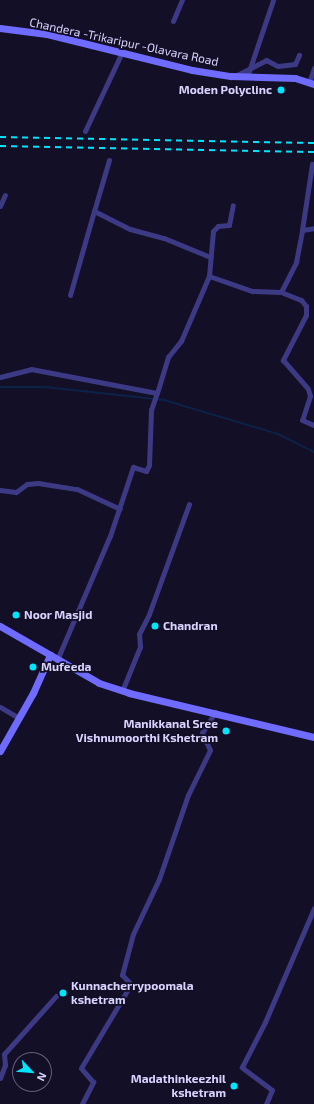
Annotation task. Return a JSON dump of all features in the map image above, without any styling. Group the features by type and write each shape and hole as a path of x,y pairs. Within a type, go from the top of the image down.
{"main road":[{"name":"Chandera -Trikaripur -Olavara Road","path":"0,28 47,34 192,70 247,77 295,78 312,83"},
{"path":"0,626 99,683 122,691 215,712 314,737"},
{"path":"0,751 19,718 50,655"}],"street":[{"path":"173,21 182,0"},
{"path":"247,77 273,0"},
{"path":"85,131 122,52"},
{"path":"235,76 266,60 278,66 295,64 299,55"},
{"path":"312,83 314,68"},
{"path":"70,294 109,160"},
{"path":"281,292 296,262 312,164"},
{"path":"0,206 5,195"},
{"path":"58,660 120,509 133,467 146,471 149,465 151,410 168,357 181,341 208,276 213,231 218,226 229,225 233,205"},
{"path":"94,210 130,229 164,238 210,257"},
{"path":"302,230 314,228"},
{"path":"208,276 252,291 281,292 305,302 307,309 306,316 283,360 308,389 310,396 302,420 314,425"},
{"path":"0,377 31,369 156,397"},
{"path":"0,490 16,492 27,484 38,483 77,489 120,509"},
{"path":"122,691 140,647 139,634 149,614 189,504"},
{"path":"0,707 19,718"},
{"path":"82,1104 93,1082 81,1068 131,984 122,975 133,934 159,879 188,795 210,750 202,733 215,712"},
{"path":"266,1104 272,1090 242,1067 265,1022 314,908"},
{"path":"0,1078 5,1065 2,1054 56,996"}],"waterway":[{"path":"0,387 45,387 164,400 278,434 314,452"}],"railway":[{"path":"0,137 314,143"},
{"path":"0,146 314,152"}],"place":[{"name":"Moden Polyclinc","path":"281,90"},
{"name":"Noor Masjid","path":"16,615"},
{"name":"Chandran","path":"155,626"},
{"name":"Mufeeda","path":"33,667"},
{"name":"Manikkanal Sree Vishnumoorthi Kshetram","path":"226,731"},
{"name":"Kunnacherrypoomala kshetram","path":"63,993"},
{"name":"Madathinkeezhil kshetram","path":"234,1086"}]}
